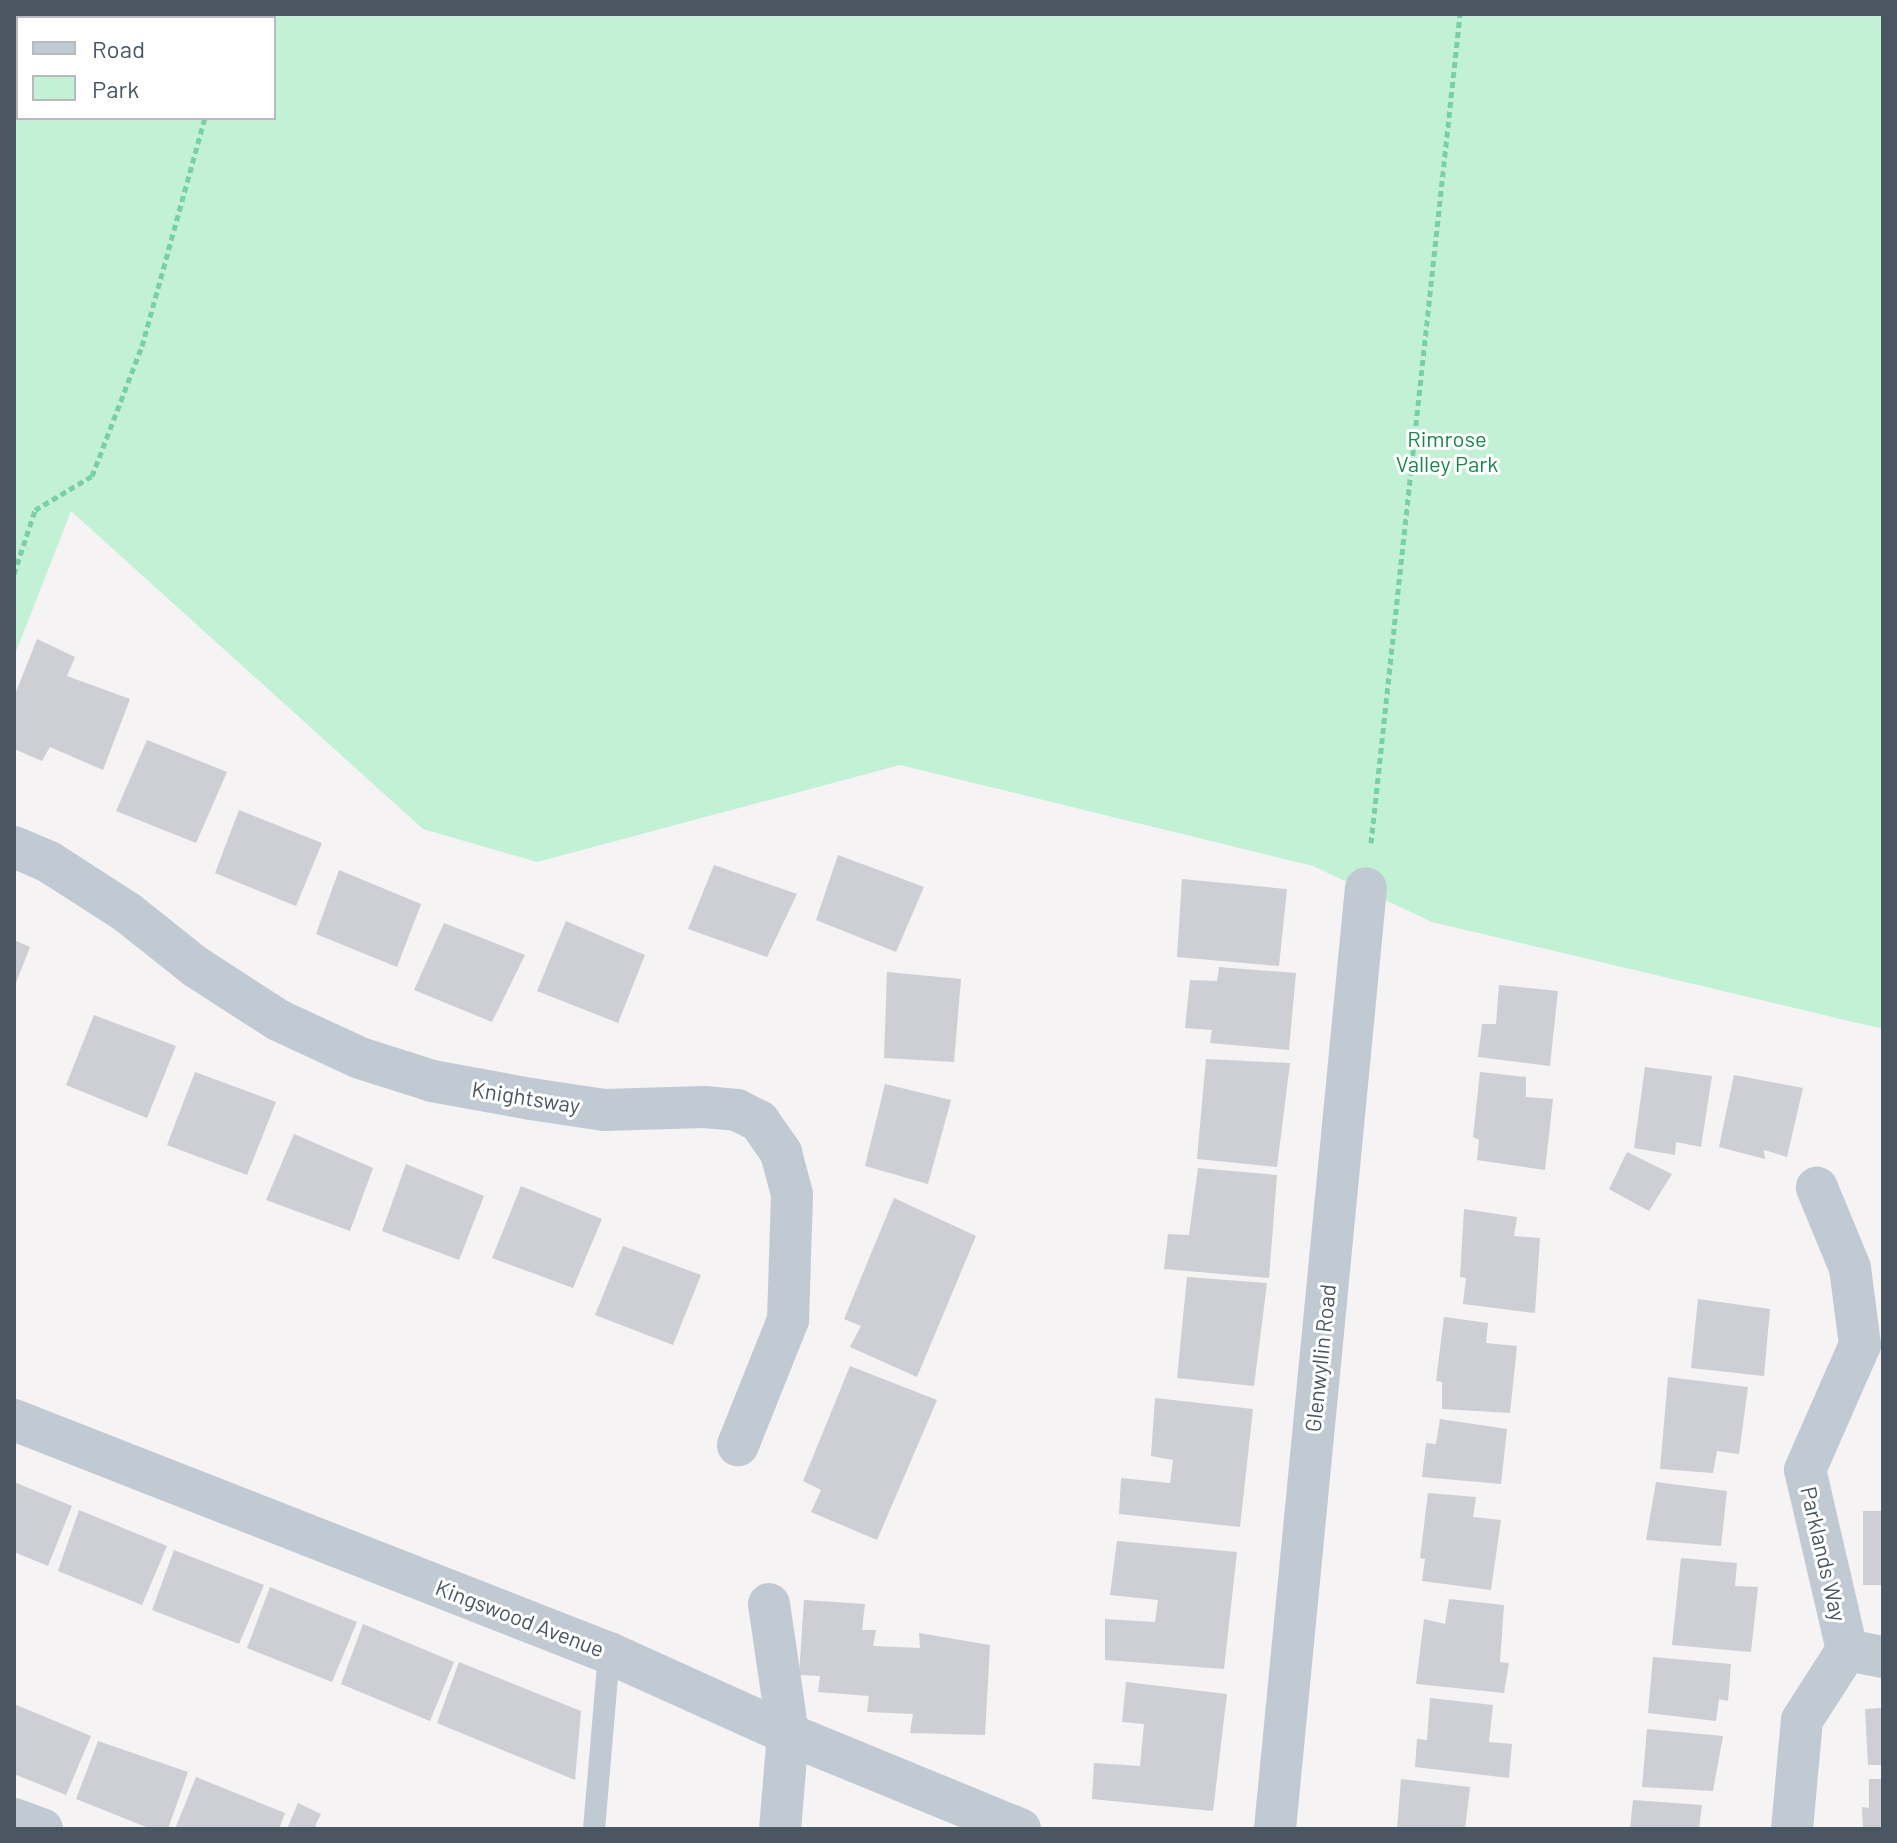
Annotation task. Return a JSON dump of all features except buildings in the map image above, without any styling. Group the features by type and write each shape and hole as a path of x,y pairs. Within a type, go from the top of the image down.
{"street":[{"name":"Knightsway","path":"14,847 49,862 128,913 196,967 278,1020 360,1058 432,1081 531,1099 604,1110 704,1107 737,1110 759,1121 781,1153 792,1194 788,1320 738,1445"},
{"name":"Glenwyllin Road","path":"1275,1829 1366,888"},
{"name":"Parklands Way","path":"1792,1829 1802,1720 1865,1654 1805,1470 1860,1345 1850,1268 1817,1188"},
{"name":"Kingswood Avenue","path":"14,1420 609,1653 788,1734 1020,1829"},
{"path":"769,1604 788,1734 780,1829"},
{"path":"14,1819 42,1829"}],"lane":[{"path":"594,1829 609,1653"}],"path":[{"path":"1366,888 1460,14"},
{"path":"14,574 35,510 92,476 142,346 204,120"}],"green space":[{"name":"Rimrose Valley Park","path":"14,14 1883,14 1883,1029 1432,922 1313,866 900,765 537,862 423,829 71,511 14,657"}]}
